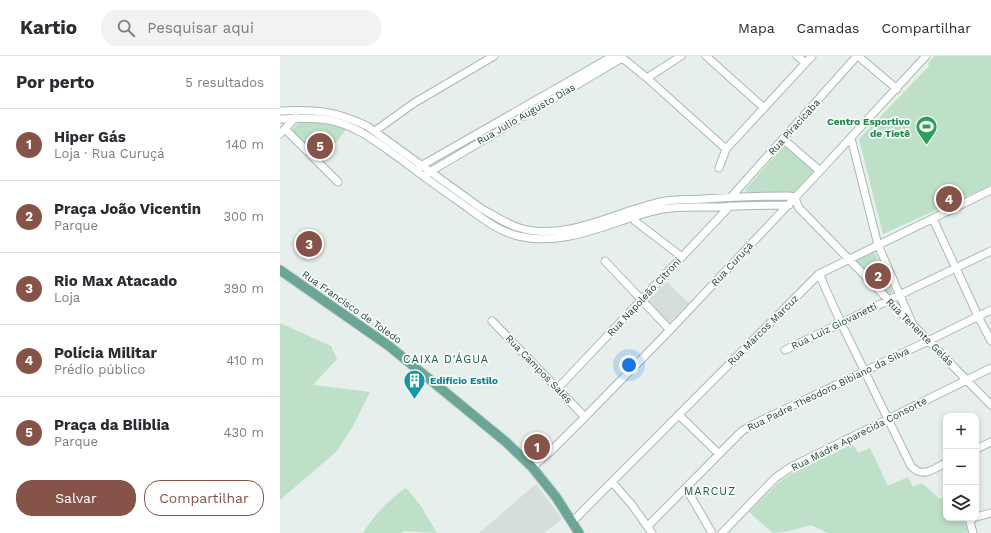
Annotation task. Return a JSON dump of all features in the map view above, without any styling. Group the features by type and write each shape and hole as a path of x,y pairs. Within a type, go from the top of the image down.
{"main road":[{"name":"Rua Francisco de Toledo","path":"280,270 390,346 506,442 532,467 556,498 579,533"}],"street":[{"path":"375,131 414,103 494,56"},
{"name":"Rua Julio Augusto Dias","path":"414,169 613,56"},
{"path":"647,78 681,56"},
{"path":"706,56 764,108"},
{"path":"797,56 806,63"},
{"path":"719,168 726,150 812,56"},
{"path":"858,56 897,89"},
{"name":"Rua Piracicaba","path":"731,197 858,56"},
{"name":"Rua Curuçá","path":"532,467 551,451 670,330 787,205 792,196 820,171 926,56"},
{"path":"621,57 647,78 726,150"},
{"name":"Rua Julio Augusto Dias","path":"424,176 621,57"},
{"path":"300,110 295,118 282,131 338,182"},
{"path":"280,111 300,110 332,113 350,118 375,131 500,220 522,229 543,231 563,230 632,213 663,209 787,205 799,208"},
{"path":"280,119 295,118 328,120 347,125 370,137 477,215 497,227 517,236 543,239 566,238 601,228 632,213 662,202 731,197 792,196"},
{"path":"851,138 878,245 914,327"},
{"path":"783,139 820,171"},
{"name":"Rua Marcos Marcuz","path":"572,522 819,274 991,190"},
{"name":"Rua Tenente Gelás","path":"792,196 799,208 991,405"},
{"name":"Rua Napoleão Citroni","path":"558,388 730,206"},
{"path":"632,213 639,224 682,257"},
{"path":"933,219 991,341"},
{"name":"Rua Luiz Giovanetti","path":"785,350 991,251"},
{"path":"605,260 670,330"},
{"path":"819,274 887,420 911,466 919,473 923,474 943,464"},
{"name":"Rua Padre Theodoro Bibiano da Silva","path":"648,526 742,431 991,310"},
{"name":"Rua Campos Sales","path":"492,321 585,417"},
{"name":"Rua Madre Aparecida Consorte","path":"722,533 775,478 791,467 991,368"},
{"path":"679,415 719,454"},
{"path":"979,448 991,442"},
{"path":"612,482 632,505 652,533"},
{"path":"686,488 712,533"},
{"path":"979,517 991,513"},
{"path":"973,521 973,533"}],"shaded area":[{"path":"667,282 689,303 670,322 667,321 647,301"},
{"path":"536,484 562,519 544,533 479,533"}],"green space":[{"name":"Centro Esportivo de Tietê","path":"935,56 991,56 991,187 978,191 883,234 859,139 929,66 928,63"},
{"path":"305,121 347,128 322,161 291,130 298,123"},
{"path":"785,144 816,173 796,192 748,193 745,190"},
{"path":"874,251 893,292 888,295 855,260"},
{"path":"280,323 331,346 337,359 313,385 370,392 352,428 337,451 280,500"},
{"path":"853,444 858,453 870,448 888,486 908,477 913,487 922,483 940,499 943,498 943,521 965,521 968,533 828,533 811,525 785,532 773,533 749,512 778,483 795,471"},
{"path":"406,488 421,506 437,533 403,531 402,533 363,533 382,508"}],"place":[{"name":"Praça da Bliblia","path":"320,146"},
{"name":"Centro Esportivo de Tietê","path":"926,146"},
{"name":"Polícia Militar","path":"949,199"},
{"name":"Rio Max Atacado","path":"309,244"},
{"name":"Praça João Vicentin","path":"878,276"},
{"name":"Edifício Estilo","path":"414,400"},
{"name":"Hiper Gás","path":"537,447"}],"district":[{"name":"CAIXA D'ÁGUA","path":"446,359"},
{"name":"MARCUZ","path":"710,491"}]}
